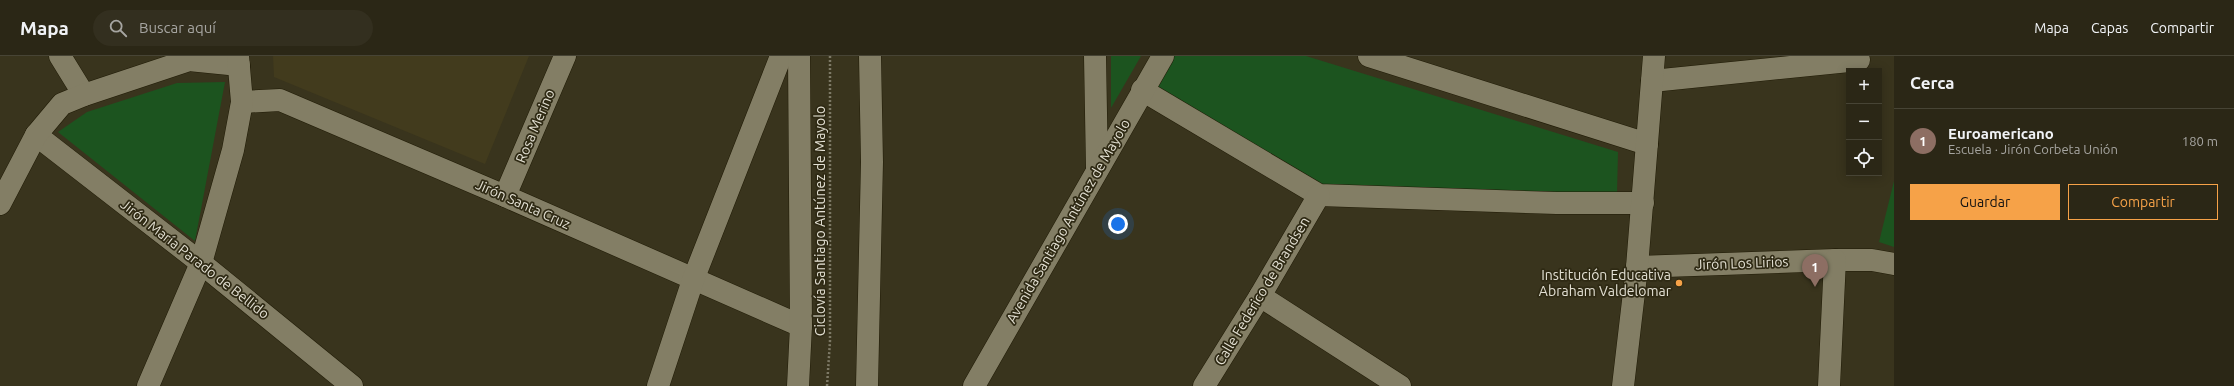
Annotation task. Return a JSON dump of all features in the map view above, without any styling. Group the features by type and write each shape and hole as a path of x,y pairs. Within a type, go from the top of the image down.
{"street":[{"path":"60,56 84,95"},
{"name":"Rosa Merino","path":"505,196 564,56"},
{"path":"658,386 693,280 781,56"},
{"path":"798,386 801,326 799,56"},
{"path":"867,386 872,162 870,56"},
{"path":"1095,56 1097,168"},
{"name":"Avenida Santiago Antúnez de Mayolo","path":"974,386 1097,168 1163,56"},
{"path":"1369,56 1647,144"},
{"path":"1623,386 1637,268 1654,56"},
{"path":"0,204 36,135 62,104 84,95 190,60 238,61 242,102 233,150 201,263 148,386"},
{"path":"1652,81 1859,60"},
{"path":"1142,90 1319,195 1557,203 1643,203"},
{"name":"Jirón Santa Cruz","path":"242,102 280,100 505,196 693,280 801,326"},
{"name":"Jirón María Parado de Bellido","path":"36,135 201,263 352,386"},
{"name":"Calle Federico de Brandsen","path":"1204,386 1260,296 1319,195"},
{"path":"1829,386 1835,260"},
{"name":"Jirón Los Lirios","path":"1637,268 1835,260 1872,260 1894,264"},
{"path":"1260,296 1400,386"}],"path":[{"name":"Ciclovía Santiago Antúnez de Mayolo","path":"827,386 830,333 830,56"}],"shaded area":[{"path":"273,56 529,56 485,164 274,77"}],"green space":[{"path":"1111,56 1141,56 1111,108"},
{"path":"1173,56 1306,56 1618,152 1617,194 1315,184 1155,89"},
{"path":"225,82 195,241 58,132 87,112 177,83"},
{"path":"1894,181 1894,247 1879,242"}],"place":[{"name":"Institución Educativa Abraham Valdelomar","path":"1679,283"},
{"name":"Euroamericano","path":"1815,287"}]}
